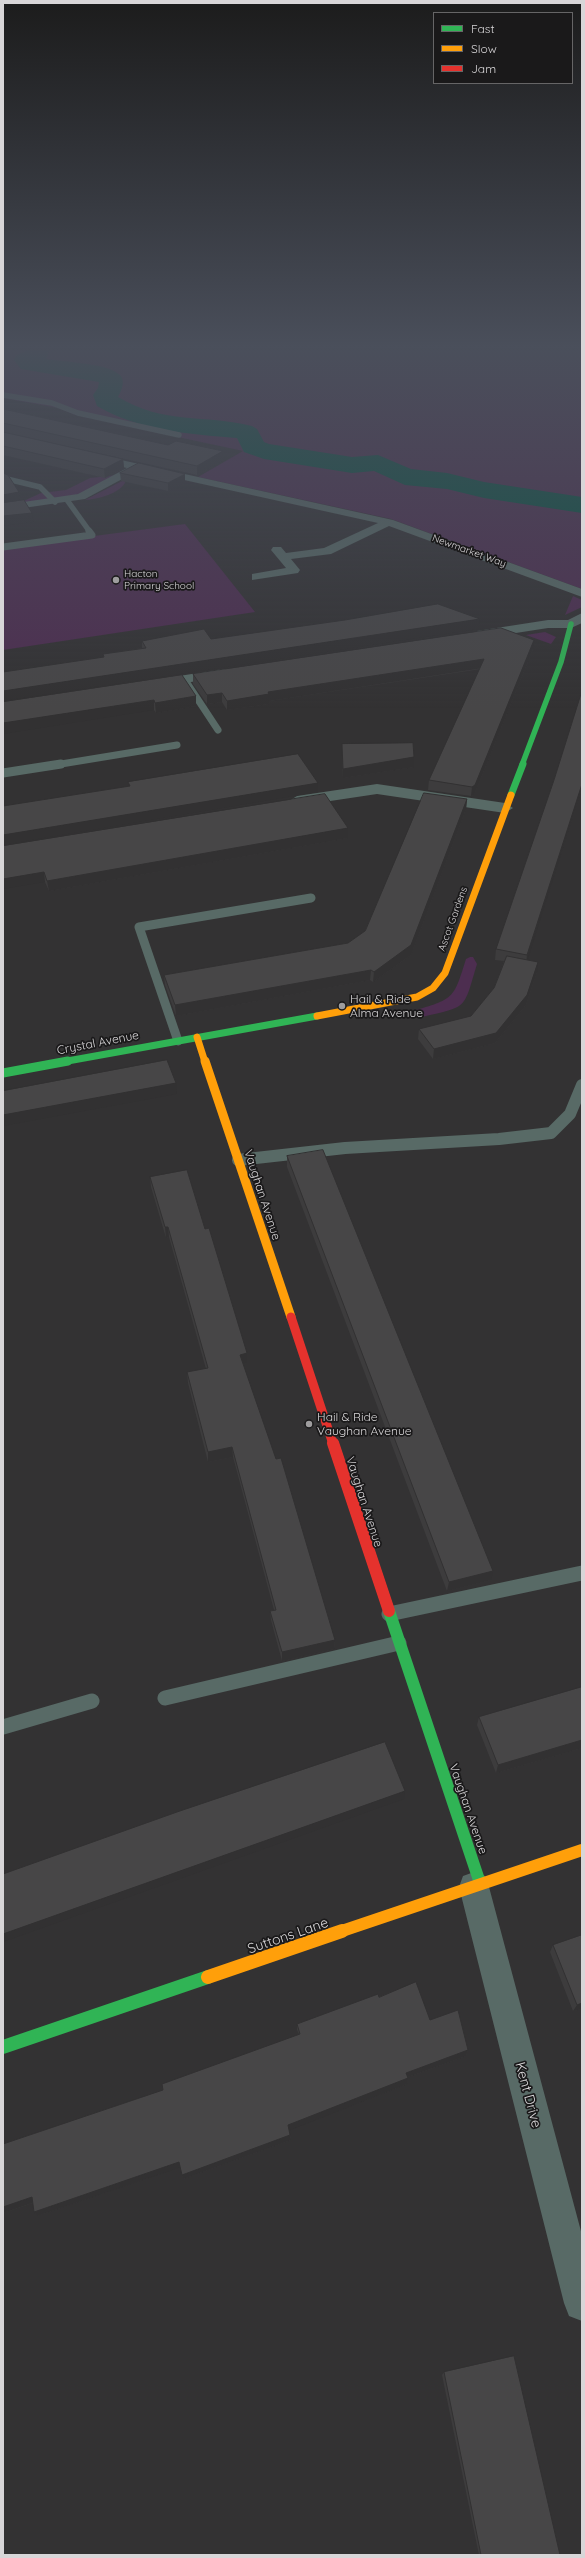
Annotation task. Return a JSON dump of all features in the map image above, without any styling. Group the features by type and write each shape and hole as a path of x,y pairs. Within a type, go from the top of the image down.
{"street":[{"path":"3,508 55,502 82,497 132,469"},
{"name":"Newmarket Way","path":"153,469 389,522 582,593"},
{"path":"283,557 327,551 389,522"},
{"path":"256,577 294,570 273,546"},
{"path":"464,636 577,621"},
{"name":"Ascot Gardens","path":"197,1037 416,998 434,990 445,974 505,808 577,621"},
{"path":"137,686 233,672"},
{"path":"281,804 377,789 505,808"},
{"name":"Crystal Avenue","path":"3,1073 197,1037"},
{"name":"Vaughan Avenue","path":"197,1037 399,1643 477,1885"},
{"name":"Suttons Lane","path":"3,2047 582,1850"},
{"name":"Kent Drive","path":"477,1885 572,2225 582,2303"}],"lane":[{"path":"3,478 40,486 55,502"},
{"path":"3,547 92,535 67,500"},
{"path":"184,679 218,730"},
{"path":"3,773 177,745"},
{"path":"178,1041 139,927 311,898"},
{"path":"238,1160 345,1148 499,1139 551,1133 570,1114 582,1085"},
{"path":"389,1614 582,1572"},
{"path":"165,1698 399,1643"},
{"path":"3,1727 92,1701"}],"shaded area":[{"path":"211,469 582,469 582,589 391,519 198,477"},
{"path":"118,475 82,494 17,504 41,493 66,490 90,478"},
{"path":"124,480 126,481 123,486 114,492 102,497 85,500"},
{"name":"Hacton Primary School","path":"185,524 255,612 3,650 3,548"},
{"path":"573,596 582,600 582,607 565,615"},
{"path":"545,632 556,637 551,644 526,635"},
{"path":"473,957 477,964 466,998 462,1004 448,1011 422,1017 417,1016 416,1010 439,1003 451,995 459,981 466,959"}],"building":[{"path":"127,469 166,469 185,474 168,483 120,473"},
{"path":"3,473 8,475 19,492 3,495"},
{"path":"24,500 32,513 3,516 3,503"},
{"path":"438,604 480,619 3,691 3,672 104,657 103,654 146,648 142,641 204,629 211,639 345,620"},
{"path":"501,628 534,640 475,785 472,787 429,780 484,659 268,692 269,694 227,701 222,693 207,695 193,674"},
{"path":"182,675 196,696 155,703 154,700 3,723 3,702"},
{"path":"582,691 582,784 527,955 496,949 554,780"},
{"path":"413,743 414,757 343,769 342,744"},
{"path":"298,754 318,783 3,835 3,806 130,786 128,782"},
{"path":"424,793 467,799 411,945 374,972 371,970 175,1005 164,975 348,943 365,931"},
{"path":"325,794 348,828 47,881 44,872 3,879 3,846"},
{"path":"507,956 538,962 527,995 496,1033 434,1049 419,1029 471,1016 494,988"},
{"path":"167,1060 176,1083 3,1115 3,1091"},
{"path":"323,1150 493,1571 449,1582 287,1156"},
{"path":"187,1170 205,1229 209,1228 247,1353 240,1355 276,1459 281,1458 335,1640 282,1652 270,1611 276,1610 232,1447 208,1452 187,1372 208,1368 168,1227 165,1227 150,1177"},
{"path":"582,1687 582,1740 498,1765 479,1717"},
{"path":"385,1742 405,1791 3,1934 3,1874 177,1812"},
{"path":"582,1935 582,2003 577,2005 553,1945"},
{"path":"416,1982 430,2020 458,2010 468,2050 406,2073 408,2078 288,2125 290,2135 182,2175 179,2162 34,2212 32,2197 3,2207 3,2144 163,2090 162,2084 300,2034 297,2024 378,1994 379,1997"},
{"path":"514,2356 560,2555 481,2555 444,2372"}],"waterway":[{"path":"390,469 405,477 447,481 484,490 582,505"}],"traffic: fast":[{"path":"511,795 561,662 571,624"},
{"path":"3,1073 317,1016"},
{"path":"389,1611 480,1883"},
{"path":"3,2047 208,1977"}],"traffic: slow":[{"path":"317,1016 417,997 429,991 436,984 445,973 511,795"},
{"path":"197,1037 291,1317"},
{"path":"208,1977 582,1850"}],"traffic: jam":[{"path":"291,1317 389,1611"}],"place":[{"name":"Hacton Primary School","path":"116,580"},
{"name":"Hail & Ride Alma Avenue","path":"342,1006"},
{"name":"Hail & Ride Vaughan Avenue","path":"309,1424"}]}
